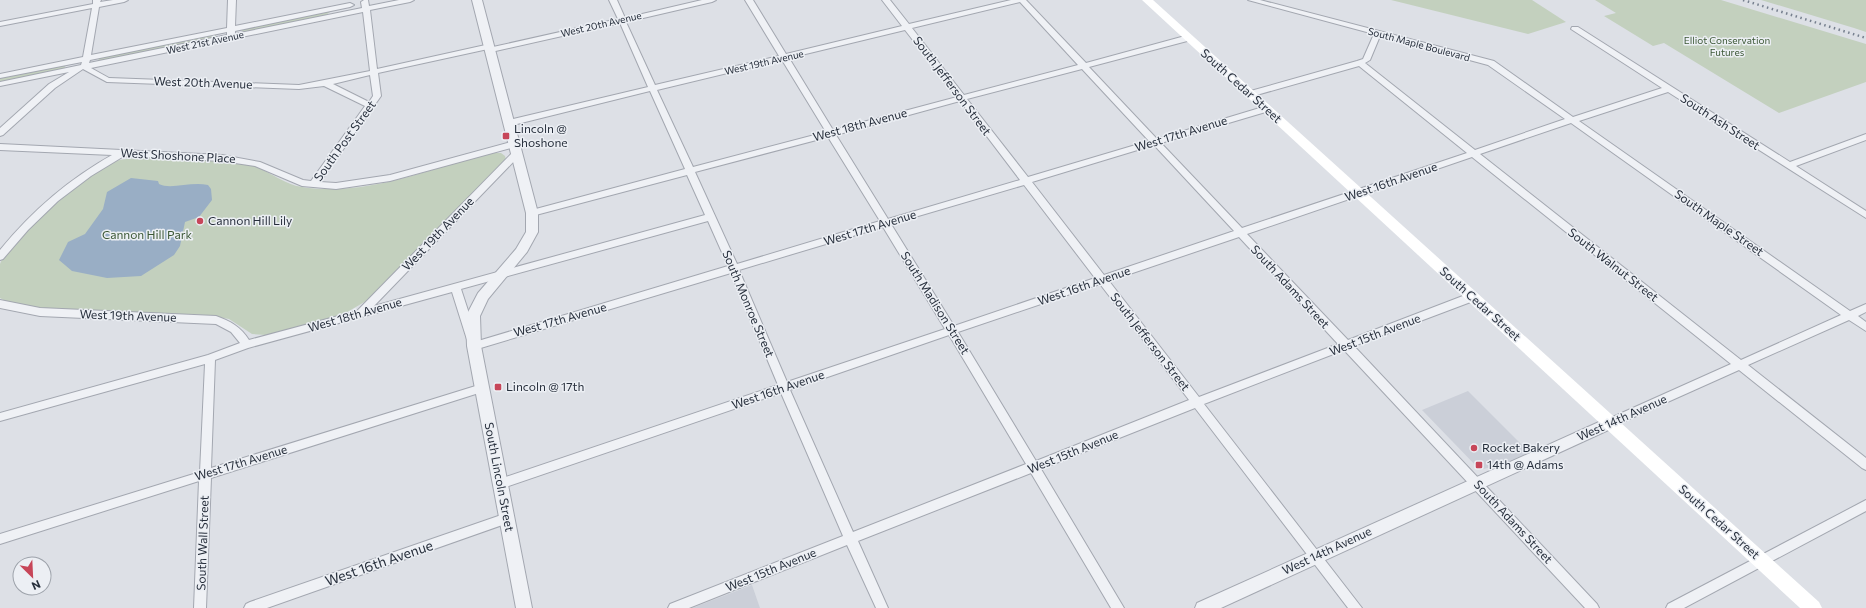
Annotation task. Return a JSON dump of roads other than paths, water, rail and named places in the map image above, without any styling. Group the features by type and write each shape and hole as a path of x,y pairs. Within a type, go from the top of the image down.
{"main road":[{"name":"South Cedar Street","path":"1147,0 1813,608"}],"street":[{"path":"0,24 97,3 124,0"},
{"path":"231,33 232,0"},
{"name":"West 21st Avenue","path":"366,6 376,0"},
{"name":"West 21st Avenue","path":"0,84 85,63 231,33 341,7 366,6 410,0"},
{"name":"South Lincoln Street","path":"474,346 474,316 483,296 521,252 532,232 532,212 477,0"},
{"name":"South Monroe Street","path":"614,0 652,89 734,269 784,388 882,608"},
{"name":"West 20th Avenue","path":"85,63 107,80 299,87 325,83 712,0"},
{"name":"South Madison Street","path":"749,0 832,132 1118,608"},
{"name":"South Jefferson Street","path":"886,0 1024,181 1356,608"},
{"name":"West 19th Avenue","path":"509,123 1021,0"},
{"name":"South Adams Street","path":"1021,0 1084,64 1239,233 1476,482 1593,608"},
{"name":"South Maple Boulevard","path":"1252,0 1491,63 1572,120"},
{"path":"0,133 52,86 85,63 97,3"},
{"name":"South Post Street","path":"313,185 377,96 366,6"},
{"name":"South Ash Street","path":"1575,29 1866,215"},
{"path":"1250,94 1360,63 1366,60 1378,33"},
{"name":"West 18th Avenue","path":"532,212 1084,64 1188,38"},
{"name":"West 21st Avenue","path":"0,76 85,63"},
{"name":"South Walnut Street","path":"1360,63 1472,154 1866,465"},
{"path":"325,83 371,106"},
{"name":"West 16th Avenue","path":"500,484 1572,120 1669,89"},
{"name":"West 17th Avenue","path":"474,346 886,224 1155,141 1266,109"},
{"name":"South Maple Street","path":"1572,120 1866,327"},
{"path":"1789,166 1866,137"},
{"name":"West Shoshone Place","path":"0,147 241,160 257,164 291,180 313,185 344,186 390,178 516,149"},
{"name":"West 19th Avenue","path":"360,314 516,149"},
{"path":"0,257 18,236 72,185 104,163 122,153"},
{"name":"West 18th Avenue","path":"0,417 210,358 246,346 710,217"},
{"name":"South Lincoln Street","path":"456,287 474,346 524,608"},
{"name":"West 15th Avenue","path":"674,608 1197,402 1472,297"},
{"name":"West 19th Avenue","path":"0,304 40,312 216,320 233,327 240,333 246,346"},
{"name":"West 14th Avenue","path":"1203,608 1476,482 1866,308"},
{"name":"South Wall Street","path":"200,608 210,358"},
{"name":"West 17th Avenue","path":"0,539 482,388"},
{"path":"1672,608 1866,505"},
{"name":"West 16th Avenue","path":"250,608 507,518"}],"water":[{"path":"131,178 158,181 159,184 164,186 195,184 208,185 211,189 212,200 199,217 185,222 180,246 174,255 141,276 107,278 72,271 59,260 68,242 85,234 103,209 107,192"}],"railway":[{"path":"1743,0 1866,38"}],"place":[{"name":"Lincoln @ Shoshone","path":"506,136"},
{"name":"Cannon Hill Lily","path":"200,221"},
{"name":"Lincoln @ 17th","path":"498,387"},
{"name":"Rocket Bakery","path":"1474,448"},
{"name":"14th @ Adams","path":"1479,465"}],"park label":[{"name":"Elliot Conservation Futures","path":"1727,46"},
{"name":"Cannon Hill Park","path":"147,235"}]}
